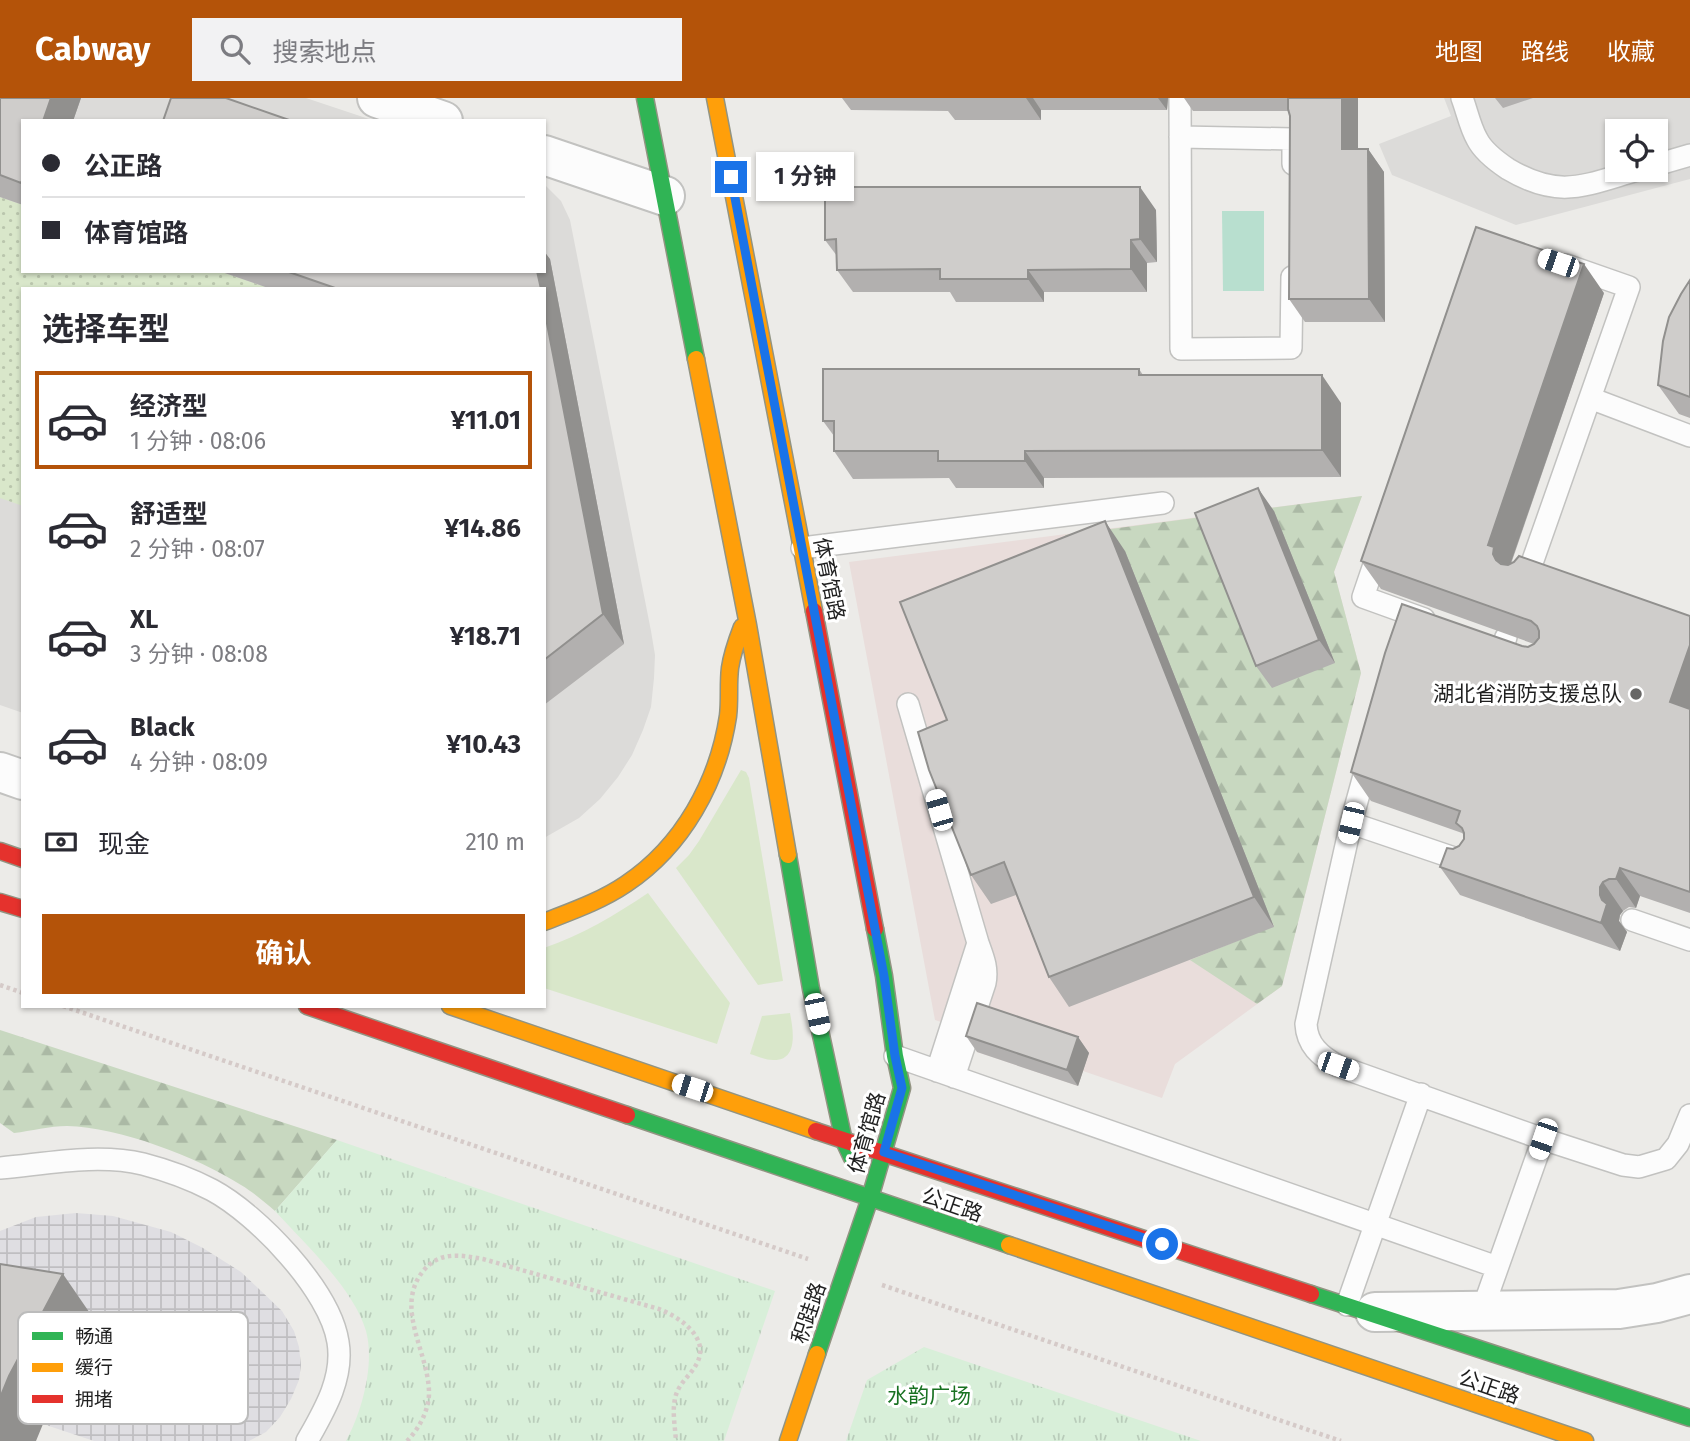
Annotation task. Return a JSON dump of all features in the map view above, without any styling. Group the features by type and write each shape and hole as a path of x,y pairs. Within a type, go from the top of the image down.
{"main road":[{"name":"体育馆路","path":"645,98 746,615 811,989 844,1140 870,1198"},
{"name":"体育馆路","path":"715,98 884,976 902,1088 870,1198"},
{"path":"546,921 600,899 628,883 656,860 683,831 701,803 722,742 728,714 731,661 746,615"},
{"path":"0,851 21,858"},
{"path":"0,902 21,908"},
{"name":"公正路","path":"313,1008 1585,1441"},
{"name":"公正路","path":"456,1008 844,1140 1690,1418"},
{"name":"积跬路","path":"789,1441 870,1198"}],"street":[{"path":"377,98 437,119"},
{"path":"546,156 664,196"},
{"path":"0,772 21,779"},
{"path":"1358,1308 1482,1311 1619,1309 1690,1294"}],"lane":[{"path":"1180,98 1181,349 1291,348 1292,250"},
{"path":"1462,98 1477,140 1491,157 1522,177 1558,188 1579,187 1605,180"},
{"path":"1180,137 1293,139 1293,181"},
{"path":"1668,161 1690,155"},
{"path":"1526,580 1629,288 1552,260"},
{"path":"1590,398 1690,436"},
{"path":"802,548 1163,503"},
{"path":"1385,533 1363,597 1445,626"},
{"path":"1404,636 1410,614"},
{"path":"1480,638 1505,642 1524,654"},
{"path":"908,704 986,964 987,974 946,1074"},
{"path":"1372,747 1351,823 1306,1024 1312,1045 1324,1058 1338,1066 1623,1165 1639,1167 1666,1158 1678,1144 1690,1115"},
{"path":"1351,823 1471,864"},
{"path":"1632,920 1690,940"},
{"path":"895,1056 1497,1267"},
{"path":"1358,1308 1375,1225 1421,1094"},
{"path":"1482,1311 1543,1139"},
{"path":"0,1168 79,1160 141,1164 175,1174 212,1190 255,1221 286,1253 313,1287 333,1322 339,1343 339,1366 334,1388 307,1441"}],"path":[{"path":"0,985 21,992"},
{"path":"69,1008 1341,1441"},
{"path":"407,1441 418,1427 428,1406 429,1393 428,1377 412,1318 415,1284 434,1260 458,1255 483,1259 659,1309 683,1321 690,1328 700,1349 696,1365 677,1391 674,1404 676,1441"}],"shaded area":[{"path":"0,98 306,98 369,119 21,119 21,273 546,273 546,186 561,201 570,220 655,655 651,707 632,755 600,799 579,818 546,837 546,287 21,287 21,712 0,705"},
{"path":"1444,98 1690,98 1690,179 1516,225 1392,175 1379,144 1451,116"},
{"path":"1362,496 1334,572 1361,673 1282,986 1175,1064 1162,1098 1083,1071 1078,1086 977,1052 982,1036 935,1020 849,562"},
{"path":"76,1213 113,1216 171,1232 241,1272 282,1311 294,1331 299,1347 299,1380 280,1417 266,1432 249,1441 94,1441 43,1424 248,1424 248,1312 32,1312 0,1307 0,1231 36,1217"}],"green space":[{"path":"0,197 21,204 21,273 225,273 265,287 21,287 21,505 0,498"},
{"path":"1222,211 1264,211 1264,291 1223,291"},
{"path":"1362,496 1334,572 1361,673 1282,986 1257,1004 1190,960 1274,926 1078,569 1065,535"},
{"path":"741,770 746,772 749,778 783,981 758,985 676,868 699,841"},
{"path":"648,893 730,1003 717,1044 546,989 546,947 572,937"},
{"path":"790,1013 792,1043 787,1055 773,1060 750,1054 762,1016"},
{"path":"0,1030 337,1140 275,1211 223,1174 157,1145 110,1132 67,1126 14,1133 0,1123"},
{"path":"337,1140 775,1291 724,1441 346,1441 362,1402 368,1373 366,1331 360,1315 340,1283 275,1211"},
{"name":"水韵广场","path":"924,1347 1201,1441 846,1441 867,1380"}],"building":[{"path":"0,98 51,98 44,119 21,119 21,183 0,175"},
{"path":"171,98 226,98 286,119 164,119"},
{"path":"1288,98 1342,98 1342,149 1368,149 1369,299 1289,299"},
{"path":"825,187 1140,187 1140,239 1131,240 1131,269 1028,270 1028,279 940,279 940,269 837,270 836,239 825,240"},
{"path":"1476,227 1584,264 1488,545 1494,547 1496,560 1508,565 1519,556 1690,616 1690,645 1670,702 1690,709 1690,892 1620,868 1616,879 1603,882 1600,887 1602,900 1607,904 1601,923 1440,867 1447,848 1459,846 1464,839 1462,828 1456,823 1460,811 1351,772 1402,604 1522,646 1528,647 1539,638 1537,626 1531,621 1361,561"},
{"path":"292,273 537,273 541,287 332,287"},
{"path":"1690,280 1690,397 1658,385 1669,317"},
{"path":"546,318 603,614 546,658"},
{"path":"823,369 1139,369 1139,375 1322,375 1322,450 1025,451 1025,461 938,461 938,451 834,451 834,421 823,421"},
{"path":"1258,488 1319,640 1256,666 1195,513"},
{"path":"1105,521 1254,897 1049,977 1004,862 971,875 929,770 918,732 947,720 900,602"},
{"path":"977,1003 1078,1037 1067,1070 966,1036"},
{"path":"0,1264 63,1274 43,1312 18,1312 18,1359 0,1398"}],"traffic: fast":[{"path":"645,98 696,359"},
{"path":"788,855 811,989 844,1141 852,1158"},
{"path":"817,1354 870,1198 902,1088 875,929"},
{"path":"627,1115 1009,1245"},
{"path":"1311,1294 1690,1418"}],"traffic: slow":[{"path":"715,98 814,611"},
{"path":"696,359 748,625 788,855"},
{"path":"546,921 596,901 626,884 646,869 681,832 695,810 716,765 728,716 731,663 742,627"},
{"path":"456,1008 816,1131"},
{"path":"1009,1245 1585,1441"},
{"path":"788,1441 817,1354"}],"traffic: jam":[{"path":"814,611 875,929"},
{"path":"0,851 21,858"},
{"path":"0,902 21,908"},
{"path":"313,1008 627,1115"},
{"path":"816,1131 1311,1294"}],"place":[{"name":"湖北省消防支援总队","path":"1636,694"}],"route":[{"path":"731,177 884,976 902,1088 884,1152 1162,1244"}]}
